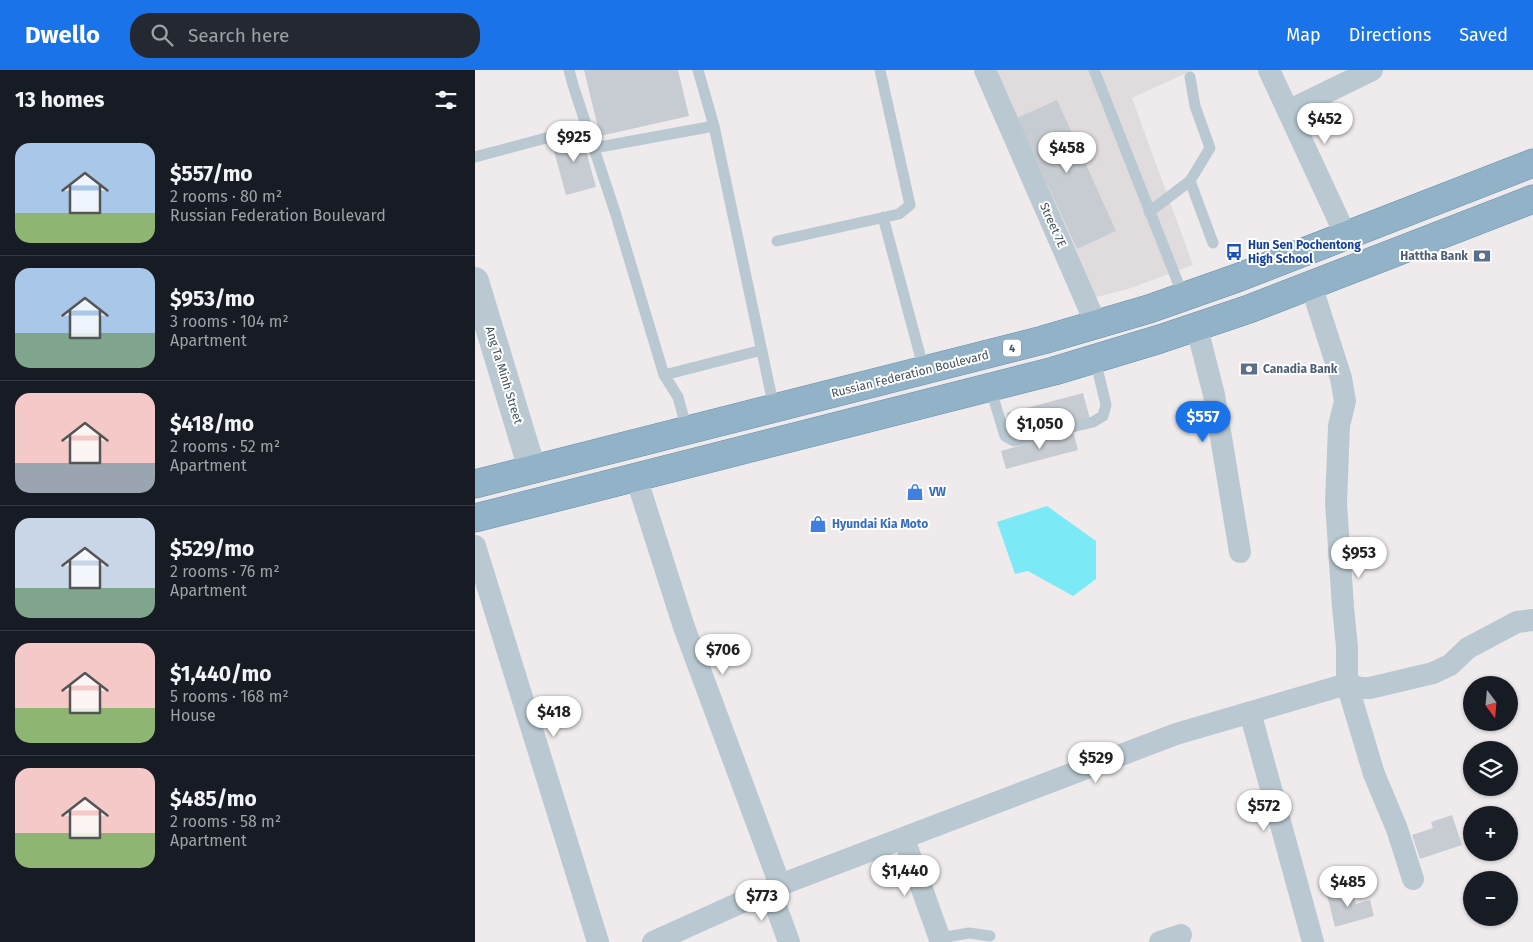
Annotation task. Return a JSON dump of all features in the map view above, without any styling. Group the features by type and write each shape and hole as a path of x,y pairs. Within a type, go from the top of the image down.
{"highway":[{"name":"Russian Federation Boulevard","path":"475,484 1043,340 1184,298 1533,163"},
{"path":"475,518 1095,359 1197,328 1533,200"},
{"path":"1237,278 1249,309"},
{"path":"774,408 782,440"}],"street":[{"name":"Street 7E","path":"985,70 1096,324"},
{"path":"1269,70 1346,236"},
{"path":"1288,111 1372,70"},
{"name":"Ang Ta Minh Street","path":"475,281 532,470"},
{"path":"1311,285 1341,378 1345,401 1339,426 1336,503 1347,647 1347,684 1374,774 1397,829 1413,879"},
{"path":"1197,328 1213,395 1240,552"},
{"path":"636,477 684,626 775,888 789,942"},
{"path":"475,546 598,942"},
{"path":"662,940 775,888 1176,734 1347,684 1369,688 1433,673 1450,665 1469,648 1517,622 1533,620"},
{"path":"1250,712 1313,942"},
{"path":"904,839 941,940"},
{"path":"1159,942 1181,935"}],"lane":[{"path":"569,70 664,375 678,397 687,430"},
{"path":"698,70 714,126 774,408"},
{"path":"777,241 899,214 910,205 880,70"},
{"path":"1094,70 1184,298"},
{"path":"1149,212 1190,181 1210,148 1195,106 1190,77"},
{"path":"594,148 714,126"},
{"path":"475,157 587,127"},
{"path":"1190,181 1213,243"},
{"path":"883,217 924,370"},
{"path":"664,375 762,350"},
{"path":"990,387 1005,436 1014,441 1093,422 1103,416 1106,406 1095,359"},
{"path":"941,940 969,933 990,936"}],"shaded area":[{"path":"994,70 1193,70 1132,98 1193,265 1128,289 1089,299"}],"water":[{"path":"1047,506 1096,541 1096,579 1073,596 1028,571 1015,574 997,522"}],"building":[{"path":"584,70 678,70 689,116 600,136"},
{"path":"1057,100 1116,231 1077,249 1017,118"},
{"path":"580,129 596,187 566,195 552,144 565,140 564,134"},
{"path":"1083,393 1090,419 1014,440 1007,413"},
{"path":"1073,431 1078,450 1006,469 1001,451"},
{"path":"1452,815 1462,845 1420,859 1412,835 1433,828 1431,822"},
{"path":"1352,889 1356,904 1370,900 1374,916 1335,927 1327,895"}],"place":[{"name":"Hun Sen Pochentong High School","path":"1234,252"},
{"name":"Hattha Bank","path":"1482,256"},
{"name":"Canadia Bank","path":"1249,369"},
{"name":"VW","path":"915,492"},
{"name":"Hyundai Kia Moto","path":"818,524"}]}
